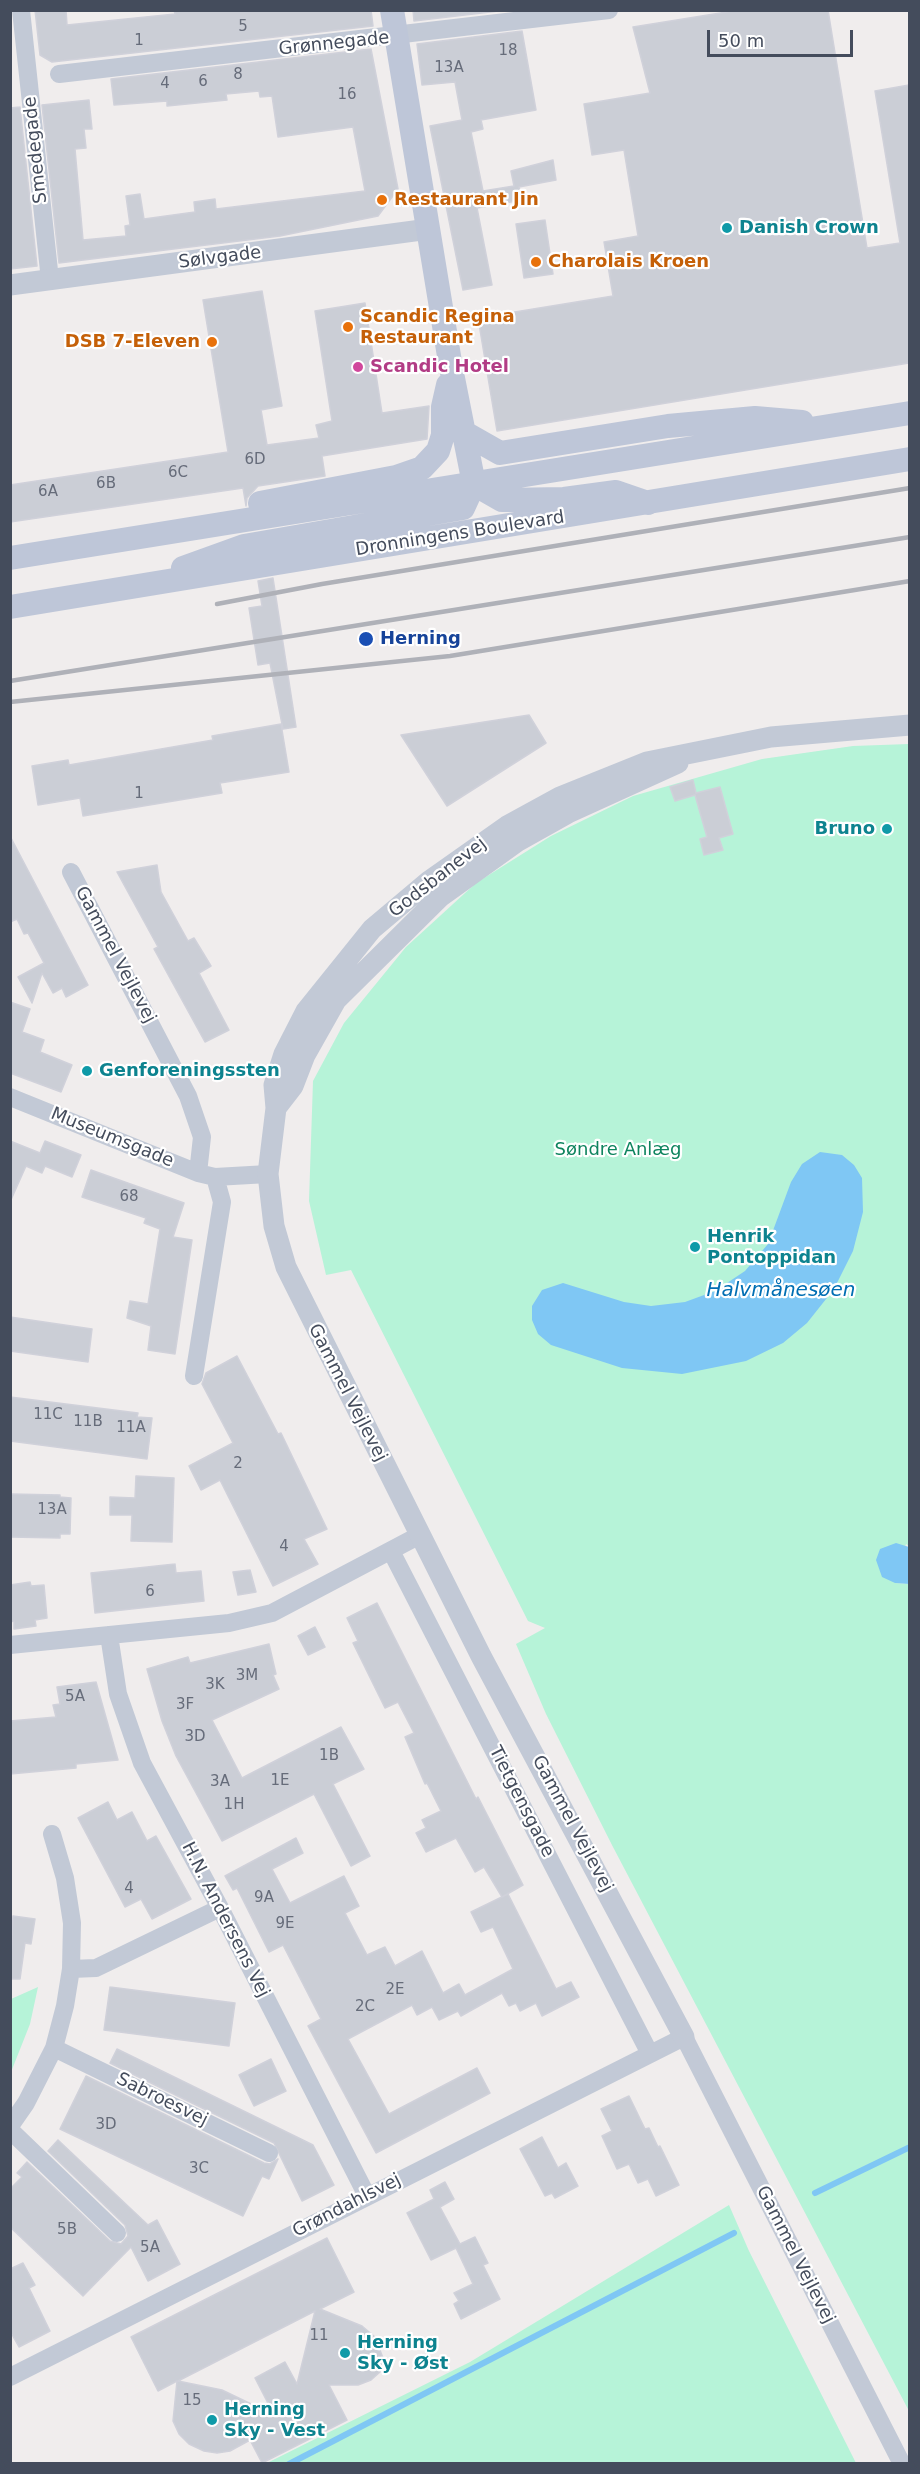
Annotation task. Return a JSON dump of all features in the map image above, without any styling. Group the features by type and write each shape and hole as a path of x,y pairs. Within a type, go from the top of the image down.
{"main road":[{"path":"124,588 244,546 463,508 474,484 451,368 392,10"},
{"path":"206,528 249,505 396,477 422,468 438,451 443,435 443,407 451,368"},
{"path":"10,558 909,413"},
{"path":"463,432 500,453 668,426 755,418 837,426"},
{"name":"Dronningens Boulevard","path":"10,607 650,504 909,459"},
{"path":"474,484 502,500 564,499 616,492 650,504"}],"street":[{"name":"Grønnegade","path":"59,74 397,37 609,10"},
{"name":"Smedegade","path":"18,17 50,280"},
{"name":"Sølvgade","path":"10,285 429,229"},
{"name":"Godsbanevej","path":"268,1174 276,1108 293,1086 305,1056 336,1000 440,897 518,842 558,819 699,752 792,734 909,725"},
{"name":"Gammel Vejlevej","path":"71,872 188,1096 202,1137 206,1175"},
{"name":"Museumsgade","path":"10,1097 206,1175 268,1174"},
{"name":"Gammel Vejlevej","path":"268,1174 274,1226 286,1267 420,1535 684,2037 902,2463"},
{"path":"194,1376 222,1202 206,1175"},
{"path":"10,1645 230,1623 272,1613 420,1535"},
{"name":"Tietgensgade","path":"391,1551 650,2054"},
{"name":"H.N. Andersens Vej","path":"109,1635 118,1694 142,1762 220,1908 367,2196"},
{"path":"52,1834 66,1878 72,1923 71,1970 65,2006 54,2048 41,2076 10,2128 117,2233"},
{"path":"71,1970 96,1968 220,1908"},
{"name":"Grøndahlsvej","path":"10,2377 684,2037"},
{"name":"Sabroesvej","path":"54,2048 269,2153"}],"green space":[{"name":"Søndre Anlæg","path":"909,744 910,1547 906,1544 895,1583 910,1584 909,2411 613,1847 546,1714 516,1644 545,1628 528,1621 351,1270 326,1275 309,1201 313,1081 344,1023 406,947 476,883 551,836 633,796 762,759 853,746"},
{"path":"38,1987 30,2024 11,2072 11,1999"},
{"path":"729,2205 749,2251 856,2463 267,2463 470,2362"}],"water":[{"name":"Halvmånesøen","path":"820,1152 842,1155 854,1165 862,1178 863,1212 853,1251 834,1289 807,1323 783,1343 746,1361 682,1374 622,1368 551,1345 538,1334 532,1320 532,1306 542,1290 563,1283 624,1302 651,1306 685,1302 715,1291 745,1271 768,1244 791,1182 802,1164"},
{"path":"896,1543 909,1547 909,1584 895,1583 882,1577 876,1560 880,1549"}],"building":[{"path":"35,10 66,10 67,25 175,14 174,10 371,10 373,26 52,62 40,55"},
{"path":"413,10 507,10 414,21"},
{"name":"Danish Crown","path":"739,10 828,10 867,248 900,243 875,91 909,85 909,363 497,431 478,318 613,296 604,242 638,236 624,150 592,155 584,104 650,93 633,27"},
{"path":"522,31 536,110 481,120 483,129 471,132 483,191 514,186 511,171 553,160 556,180 519,187 522,200 477,208 492,285 463,290 430,126 462,120 455,82 422,85 417,44"},
{"path":"371,49 398,189 378,216 280,236 59,263 42,105 89,100 92,129 84,129 86,148 75,149 83,240 126,236 125,226 130,225 126,196 140,194 144,219 195,212 194,202 215,199 216,209 365,191 353,127 278,137 272,96 260,97 259,91 226,94 227,100 167,106 167,101 114,105 111,79"},
{"path":"20,107 37,266 10,269 10,108"},
{"path":"545,220 553,274 524,278 516,224"},
{"path":"262,291 282,406 261,410 267,445 319,438 316,425 332,421 315,311 365,303 382,413 429,406 427,439 322,456 325,476 258,486 247,498 246,506 243,488 10,522 10,485 228,452 203,300"},
{"path":"273,578 296,727 283,729 270,663 258,665 249,608 262,606 258,581"},
{"path":"529,715 546,743 447,806 401,735"},
{"path":"281,724 289,772 220,783 222,793 83,816 80,798 38,805 32,766 68,760 69,765 213,740 212,736"},
{"path":"693,780 696,793 720,787 733,834 719,838 723,850 704,855 700,839 707,837 695,795 675,801 670,787"},
{"path":"10,836 88,985 66,997 62,988 53,993 42,973 32,1003 18,977 44,963 28,933 24,934 17,919 10,922"},
{"path":"157,865 161,892 188,941 194,938 211,966 199,973 229,1030 205,1042 154,949 158,947 117,872"},
{"path":"10,1002 30,1009 22,1032 44,1040 40,1052 72,1065 61,1092 10,1073"},
{"path":"10,1141 40,1153 45,1141 81,1155 72,1177 45,1166 42,1173 26,1166 10,1202"},
{"path":"91,1170 184,1203 173,1237 192,1240 175,1354 148,1350 151,1326 127,1318 130,1301 148,1304 160,1229 144,1223 146,1218 82,1197"},
{"path":"10,1317 92,1329 88,1362 10,1351"},
{"path":"237,1356 278,1434 281,1433 327,1529 304,1539 318,1564 273,1586 220,1480 201,1490 189,1466 233,1443 202,1384 206,1373"},
{"path":"10,1397 138,1413 137,1417 152,1418 147,1459 10,1441"},
{"path":"136,1476 174,1478 172,1542 131,1541 132,1515 110,1515 110,1497 135,1498"},
{"path":"10,1494 60,1495 60,1497 71,1498 70,1534 60,1534 60,1538 10,1537"},
{"path":"175,1564 176,1573 201,1571 204,1601 95,1613 91,1573"},
{"path":"250,1570 256,1592 238,1595 233,1572"},
{"path":"30,1582 31,1586 44,1585 47,1618 35,1620 36,1626 14,1629 14,1621 10,1622 10,1585"},
{"path":"377,1603 476,1799 478,1797 523,1885 502,1897 484,1867 475,1872 456,1838 426,1852 416,1833 426,1828 422,1820 441,1811 427,1783 425,1784 405,1737 414,1733 398,1702 385,1708 353,1643 358,1641 347,1618"},
{"path":"315,1627 325,1647 308,1655 298,1636"},
{"path":"269,1644 276,1674 273,1675 279,1689 212,1720 242,1778 341,1727 364,1769 333,1784 370,1856 351,1866 314,1794 222,1841 176,1756 162,1721 147,1669 188,1657 190,1663"},
{"path":"96,1682 118,1760 76,1764 76,1768 10,1774 10,1721 56,1717 53,1705 60,1704 57,1687"},
{"path":"108,1802 117,1820 132,1812 147,1841 156,1836 191,1899 152,1919 141,1899 125,1907 78,1818"},
{"path":"296,1838 303,1853 272,1869 290,1903 344,1876 359,1906 345,1913 367,1955 385,1947 395,1966 422,1951 443,1993 459,1984 465,1995 513,1969 493,1927 481,1932 471,1912 508,1894 556,1989 571,1982 579,1997 542,2016 536,2003 520,2011 516,2003 509,2006 502,1993 461,2016 458,2011 439,2020 432,2007 417,2015 412,2005 348,2039 389,2114 477,2068 490,2093 376,2153 308,2026 321,2019 283,1945 269,1952 237,1888 233,1890 225,1876"},
{"path":"13,1916 35,1919 31,1944 25,1943 20,1979 10,1979"},
{"path":"110,1987 235,2003 229,2046 104,2030"},
{"path":"117,2049 313,2145 334,2185 302,2201 274,2143 110,2063"},
{"path":"271,2059 286,2091 254,2106 239,2075"},
{"path":"86,2076 264,2163 270,2164 278,2159 269,2179 262,2176 243,2216 60,2129"},
{"path":"629,2096 645,2129 649,2128 658,2147 660,2146 679,2185 656,2196 648,2179 638,2183 629,2164 617,2169 602,2136 612,2131 601,2109"},
{"path":"542,2137 558,2168 566,2163 578,2186 555,2198 552,2193 545,2196 520,2149"},
{"path":"58,2140 148,2225 157,2220 180,2264 148,2281 131,2247 83,2296 10,2227 10,2189 22,2177 17,2173 27,2162 110,2241 121,2244 128,2236 125,2225 48,2151"},
{"path":"445,2182 454,2199 440,2207 460,2244 475,2237 488,2263 483,2265 500,2299 461,2319 454,2304 459,2301 454,2293 473,2284 456,2248 431,2260 407,2213 434,2199 430,2190"},
{"path":"327,2238 354,2292 320,2309 362,2326 375,2337 383,2358 380,2372 371,2380 358,2385 329,2385 347,2420 262,2463 250,2440 230,2451 217,2453 204,2451 189,2444 179,2434 173,2421 177,2381 158,2391 131,2337","holes":["315,2311 297,2384 285,2362 255,2378 274,2415 222,2390 178,2381"]},
{"path":"23,2263 35,2285 29,2288 50,2331 19,2347 10,2331 10,2269"}],"waterway":[{"path":"815,2193 910,2147"},
{"path":"289,2464 734,2233"}],"railway":[{"path":"217,604 322,584 910,488"},
{"path":"10,681 910,537"},
{"path":"10,702 450,656 910,581"}],"place":[{"name":"Restaurant Jin","path":"382,200"},
{"name":"Danish Crown","path":"727,228"},
{"name":"Charolais Kroen","path":"536,262"},
{"name":"Scandic Regina Restaurant","path":"348,327"},
{"name":"DSB 7-Eleven","path":"212,342"},
{"name":"Scandic Hotel","path":"358,367"},
{"name":"Herning","path":"366,639"},
{"name":"Bruno","path":"887,829"},
{"name":"Genforeningssten","path":"87,1071"},
{"name":"Henrik Pontoppidan","path":"695,1247"},
{"name":"Herning Sky - Øst","path":"345,2353"},
{"name":"Herning Sky - Vest","path":"212,2420"}]}
